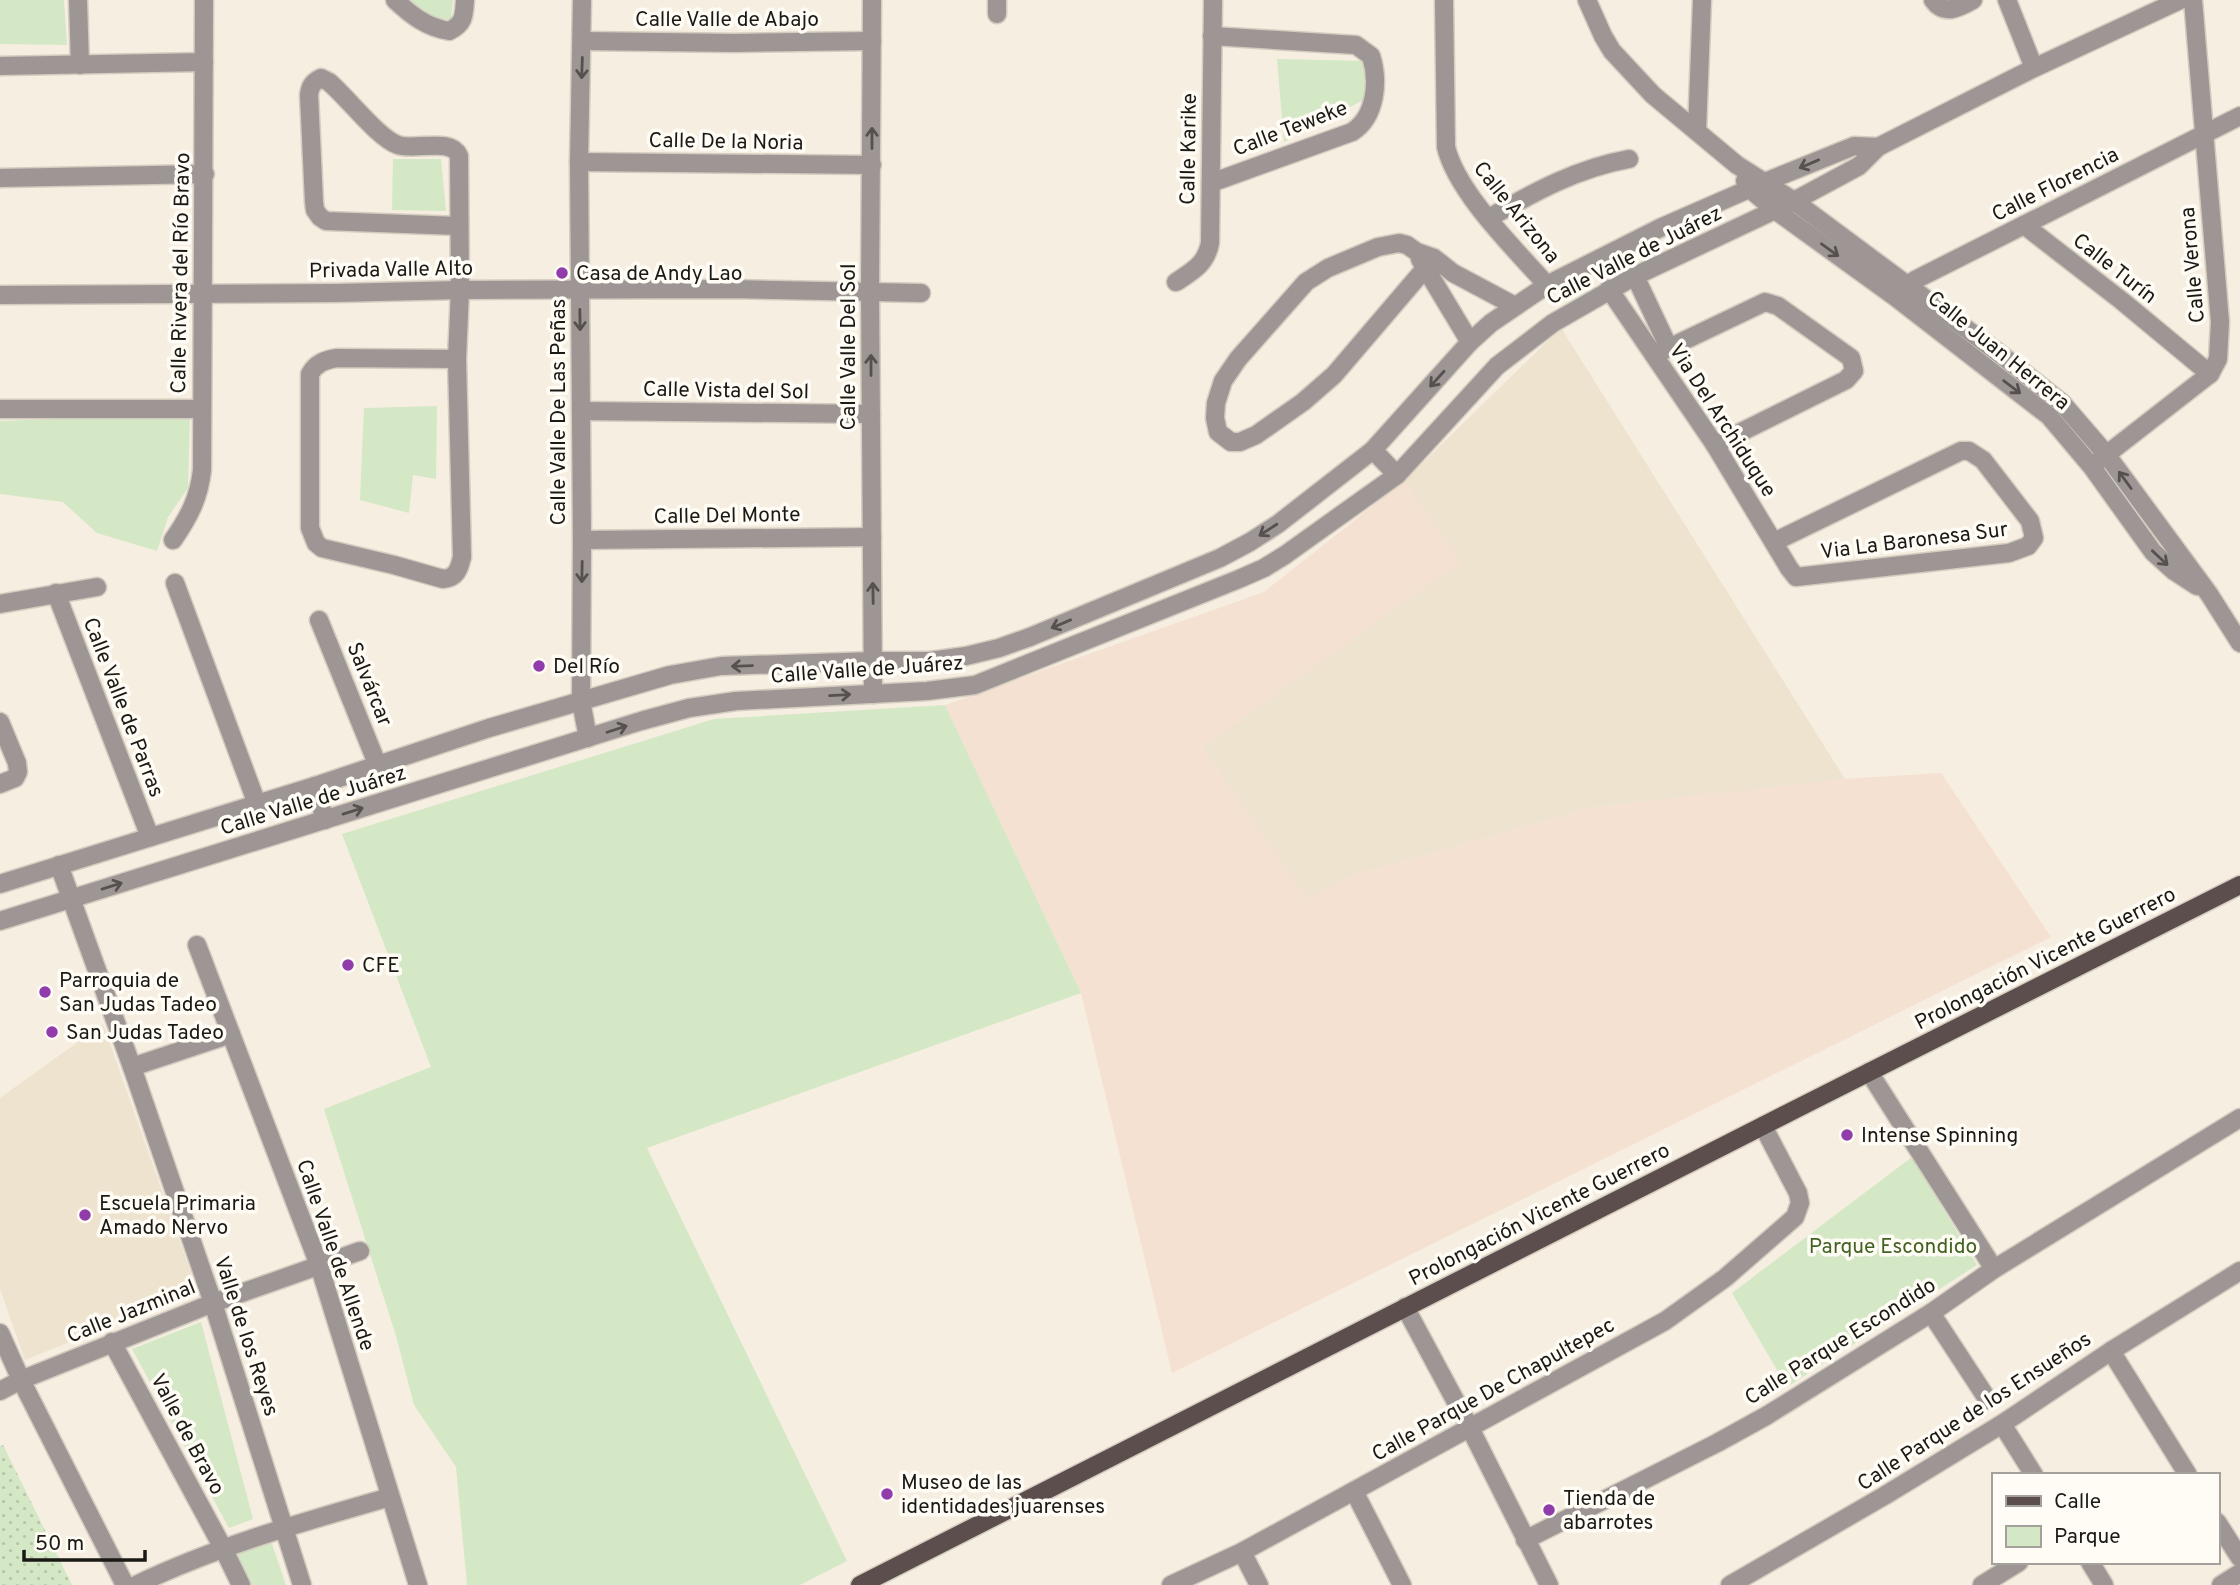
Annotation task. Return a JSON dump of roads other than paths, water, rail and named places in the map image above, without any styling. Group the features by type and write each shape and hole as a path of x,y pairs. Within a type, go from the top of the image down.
{"main road":[{"name":"Prolongación Vicente Guerrero","path":"860,1585 2240,886"}],"street":[{"path":"78,0 80,65"},
{"name":"Calle Rivera del Río Bravo","path":"173,540 190,516 200,489 202,470 204,0"},
{"path":"395,0 425,24 449,31 462,23 465,0"},
{"name":"Calle Valle De Las Peñas","path":"582,0 579,162 582,540 580,701 588,738"},
{"name":"Calle Valle Del Sol","path":"872,0 870,292 873,694"},
{"name":"Calle Karike","path":"1176,282 1198,268 1208,253 1213,0"},
{"name":"Calle Arizona","path":"1444,0 1446,147 1453,169 1489,218 1548,285"},
{"name":"Calle Juan Herrera","path":"1587,0 1602,36 1626,68 1653,95 1737,165 1758,186 1775,210 1900,290 2047,390 2076,418 2106,454 2209,594 2240,643"},
{"path":"1697,131 1702,0"},
{"path":"1933,0 1937,7 1945,10 1973,0"},
{"path":"2007,0 2034,68"},
{"path":"1878,147 2034,68 2180,0"},
{"name":"Calle Verona","path":"2193,0 2220,322 2218,359 2210,374"},
{"name":"Calle Teweke","path":"1211,183 1363,126 1373,105 1374,70 1371,56 1356,45 1212,36"},
{"name":"Calle Valle de Abajo","path":"583,41 872,41"},
{"path":"0,66 204,62"},
{"path":"457,359 337,358 320,362 314,367 310,374 310,528 316,543 322,548 443,579 456,574 461,557 457,359 460,290 459,156 453,147 449,146 398,145 380,132 329,82 321,79 314,81 310,87 310,153 315,210 320,218 326,221 458,226"},
{"name":"Calle Florencia","path":"1900,290 2240,116"},
{"name":"Calle Valle de Juárez","path":"0,884 642,682 721,666 930,661 967,656 1030,637 1220,558 1278,524 1373,450 1470,342 1548,285 1639,239 1758,186 1854,146 1878,147"},
{"name":"Calle Valle de Juárez","path":"0,921 641,721 701,706 736,701 927,691 975,685 1264,568 1396,475 1497,366 1553,323 1609,289 1794,201 1858,166 1878,147"},
{"path":"1489,218 1536,192 1597,165 1629,159"},
{"name":"Calle De la Noria","path":"579,162 872,165"},
{"path":"0,178 205,174"},
{"name":"Calle Juan Herrera","path":"1758,186 1794,201 2035,404 2062,430 2092,467 2153,552 2174,571 2209,594"},
{"path":"1716,204 1728,232"},
{"name":"Calle Turín","path":"2024,225 2210,374"},
{"path":"1425,259 1334,375 1303,402 1256,435 1240,442 1231,442 1219,432 1215,418 1216,403 1228,372 1306,282 1328,268 1378,247 1399,243 1516,306"},
{"path":"1425,259 1470,342"},
{"name":"Via Del Archiduque","path":"1635,276 1661,351"},
{"name":"Via Del Archiduque","path":"1609,289 1661,351 1788,569 1796,577"},
{"name":"Privada Valle Alto","path":"0,295 460,290 921,293"},
{"path":"1661,351 1765,302 1778,306 1848,355 1854,367 1852,375 1846,380 1715,445"},
{"path":"2092,467 2210,374"},
{"path":"0,409 201,409"},
{"name":"Calle Vista del Sol","path":"581,411 871,414"},
{"path":"1373,450 1396,475"},
{"name":"Via La Baronesa Sur","path":"1774,542 1954,453 1969,451 1983,460 2024,514 2033,531 2034,538 2028,546 2009,553 1796,577"},
{"name":"Calle Del Monte","path":"582,540 872,537"},
{"path":"175,583 257,804"},
{"path":"0,604 97,587"},
{"name":"Calle Valle de Parras","path":"56,593 150,837"},
{"name":"Salvárcar","path":"319,620 378,766"},
{"path":"967,656 975,685"},
{"path":"0,722 18,767 15,778 0,785"},
{"path":"315,786 325,820"},
{"name":"Valle de los Reyes","path":"59,865 132,1066 213,1303 302,1585"},
{"name":"Calle Valle de Allende","path":"197,945 319,1265 418,1585"},
{"path":"132,1066 231,1034"},
{"path":"1869,1072 1994,1269"},
{"name":"Calle Parque Escondido","path":"1525,1539 1766,1416 1931,1313 1994,1269 2240,1118"},
{"name":"Calle Parque De Chapultepec","path":"1171,1585 1242,1552 1665,1321 1725,1278 1795,1217 1800,1203 1798,1193 1763,1126"},
{"name":"Calle Jazminal","path":"0,1391 112,1342 360,1251"},
{"name":"Calle Parque de los Ensueños","path":"1730,1585 1832,1528 2002,1424 2111,1351 2240,1271"},
{"path":"1405,1307 1549,1585"},
{"path":"1931,1313 1988,1400"},
{"path":"0,1332 21,1380 125,1585"},
{"name":"Valle de Bravo","path":"112,1342 241,1585"},
{"path":"2111,1351 2187,1473"},
{"path":"2002,1424 2033,1473"},
{"path":"1354,1491 1402,1585"},
{"path":"136,1585 194,1558 390,1497"},
{"path":"2219,1525 2240,1558"},
{"path":"1242,1552 1259,1585"},
{"path":"1982,1585 2016,1564"},
{"path":"2091,1564 2104,1585"},
{"path":"2221,1585 2240,1573"}],"place":[{"name":"Casa de Andy Lao","path":"562,273"},
{"name":"Del Río","path":"539,666"},
{"name":"CFE","path":"348,965"},
{"name":"Parroquia de San Judas Tadeo","path":"45,992"},
{"name":"San Judas Tadeo","path":"52,1032"},
{"name":"Intense Spinning","path":"1847,1135"},
{"name":"Escuela Primaria Amado Nervo","path":"85,1215"},
{"name":"Museo de las identidades juarenses","path":"887,1494"},
{"name":"Tienda de abarrotes","path":"1549,1510"}],"park label":[{"name":"Parque Escondido","path":"1893,1246"}]}
